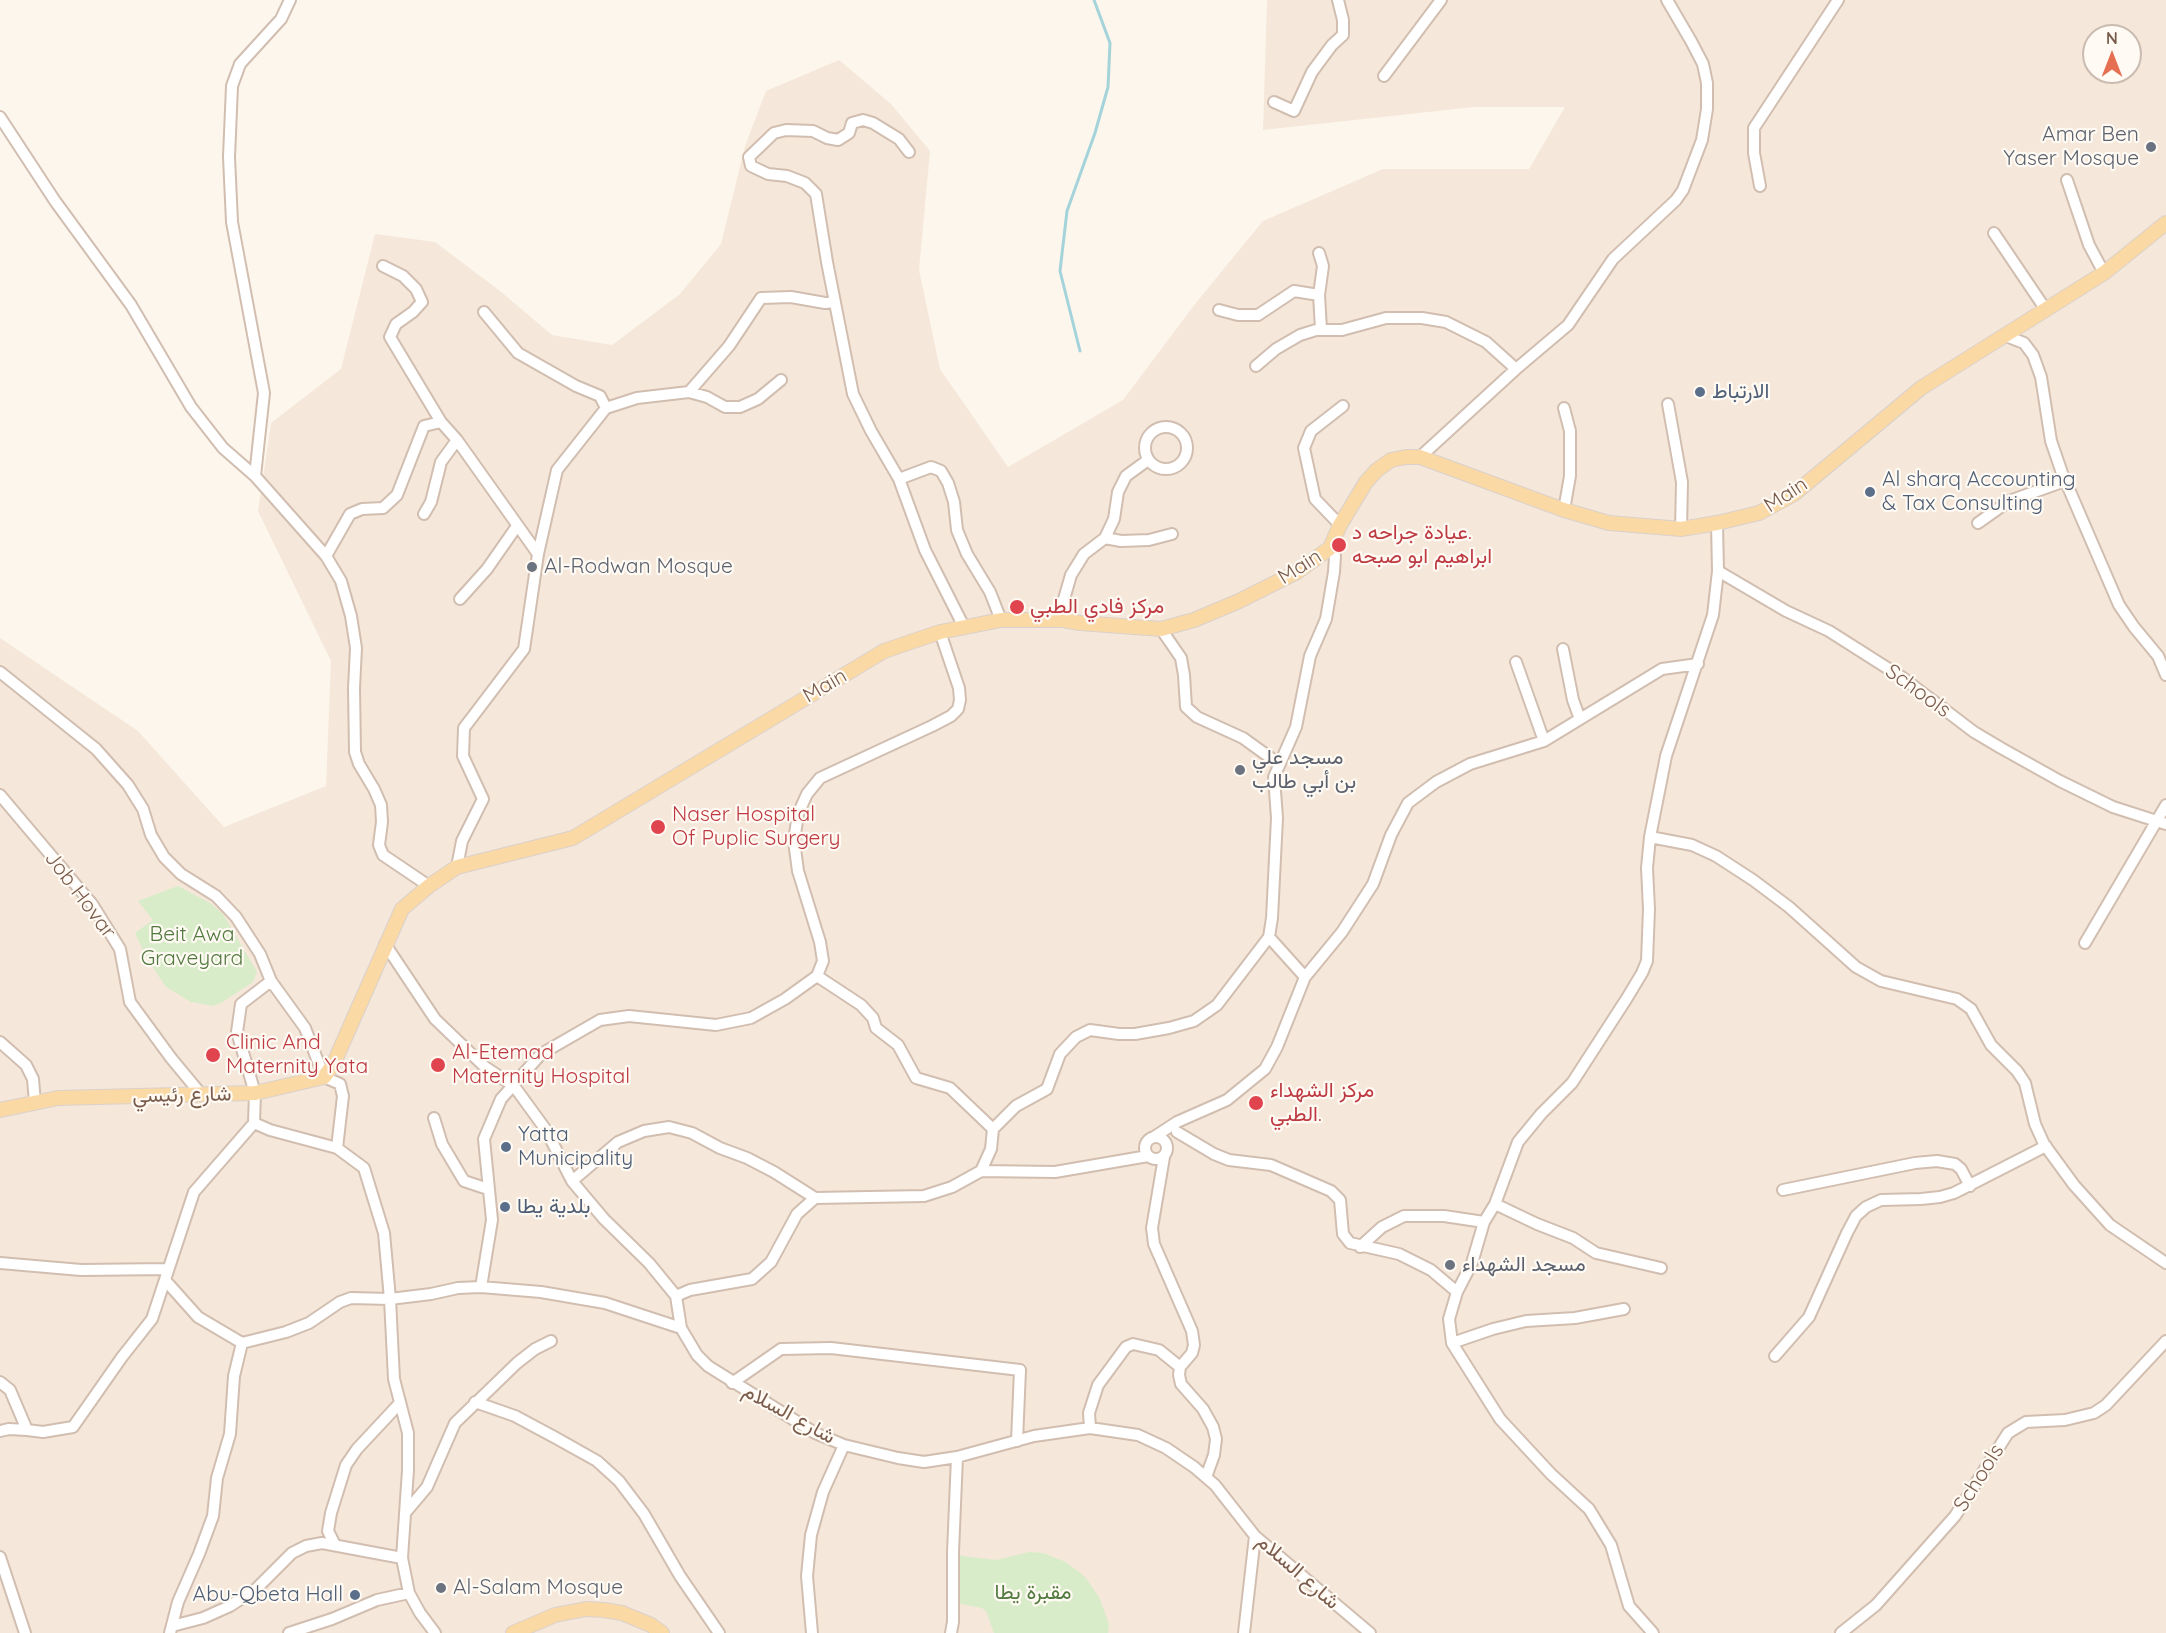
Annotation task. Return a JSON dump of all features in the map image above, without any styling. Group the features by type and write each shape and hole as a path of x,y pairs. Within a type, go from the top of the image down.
{"main road":[{"name":"Main","path":"385,944 402,909 429,886 458,867 573,838 884,651 940,632 1001,620 1063,620 1161,629 1194,620 1237,602 1297,572 1330,548 1340,525 1366,482 1391,460 1420,457 1564,510 1609,523 1681,528 1717,523 1759,513 1794,494 1921,388 2104,273 2166,223"},
{"path":"324,1077 333,1065 385,944"},
{"name":"شارع رئيسي","path":"0,1110 58,1098 255,1093 324,1077"},
{"path":"513,1633 555,1615 586,1610 622,1613 651,1625 662,1633"}],"street":[{"path":"255,476 264,393 232,222 229,157 232,86 240,64 281,19 291,0"},
{"path":"1274,102 1294,111 1312,72 1332,45 1343,35 1343,20 1338,0"},
{"path":"1384,76 1441,0"},
{"path":"1420,457 1568,325 1613,259 1676,200 1695,164 1702,140 1707,109 1707,83 1703,64 1666,0"},
{"path":"1760,186 1754,153 1754,128 1838,0"},
{"path":"0,117 55,201 131,306 191,407 224,448 255,476 326,556 341,581 351,616 356,648 353,740 359,764 381,805 382,822 379,844 383,855 429,886"},
{"path":"909,152 899,139 873,123 863,120 852,123 849,133 838,140 827,138 813,131 786,130 774,133 749,157 751,166 768,174 787,176 805,183 816,194 853,394 899,479 925,550 964,627"},
{"path":"2067,180 2089,245 2104,273"},
{"path":"1994,233 2046,310"},
{"path":"1319,253 1323,266 1319,296 1321,329"},
{"path":"383,266 403,276 416,289 422,302 413,312 396,324 390,337 441,422 458,440 538,554"},
{"path":"1219,310 1238,315 1258,315 1294,291 1319,296"},
{"path":"689,392 729,346 761,298 791,297 825,303 835,302"},
{"path":"484,312 518,353 576,386 600,396 606,408"},
{"path":"1256,366 1276,349 1300,335 1321,329 1342,330 1386,318 1422,318 1446,322 1486,342 1516,369"},
{"path":"2006,336 2024,343 2033,355 2041,377 2051,441 2065,481 2119,604 2134,627 2158,656 2166,675"},
{"path":"458,867 462,841 483,799 464,756 464,728 524,649 538,554 557,470 606,408 637,398 689,392 706,397 724,407 740,407 758,399 781,380"},
{"path":"1668,404 1682,482 1681,528"},
{"path":"1340,525 1315,499 1304,447 1311,431 1343,406"},
{"path":"1564,408 1570,431 1570,476 1564,510"},
{"path":"326,556 350,514 362,509 383,508 397,495 424,426 441,422"},
{"path":"1170,426 1184,435 1188,452 1179,466 1162,470 1148,460 1144,444 1153,430 1170,426"},
{"path":"424,514 431,502 441,462 458,440"},
{"path":"1063,620 1064,599 1071,575 1084,554 1105,538 1114,519 1118,492 1126,476 1148,460"},
{"path":"899,479 931,467 940,471 948,483 954,502 957,530 967,554 990,592 1001,620"},
{"path":"1978,523 2009,501 2065,481"},
{"path":"1653,1633 1629,1606 1611,1545 1589,1509 1500,1419 1452,1343 1449,1319 1457,1292 1472,1263 1485,1222 1495,1204 1518,1142 1541,1114 1572,1083 1642,973 1647,961 1649,909 1647,868 1650,837 1666,756 1713,615 1718,571 1717,523"},
{"path":"460,599 487,569 517,526"},
{"path":"1105,538 1121,541 1149,540 1172,534"},
{"path":"981,1171 991,1149 993,1129 1016,1106 1047,1089 1060,1054 1076,1037 1090,1030 1136,1034 1169,1029 1194,1021 1217,1005 1269,937 1277,818 1274,783 1279,764 1296,727 1310,656 1330,604 1335,556 1330,548"},
{"name":"Schools","path":"1718,571 1786,611 1829,631 1903,678 1974,732 2001,748 2113,807 2161,823"},
{"path":"1161,629 1181,658 1186,707 1197,717 1242,738 1279,764"},
{"path":"481,1287 492,1220 484,1139 501,1099 542,1054 600,1020 629,1016 716,1025 751,1018 785,999 817,976 823,961 820,942 798,871 794,841 798,814 807,794 820,778 932,726 951,716 958,709 959,688 940,632"},
{"path":"1563,649 1573,700 1580,719"},
{"path":"1516,662 1544,741"},
{"path":"1114,1161 1145,1145 1149,1139 1177,1122 1227,1100 1265,1069 1277,1047 1305,977 1342,933 1372,884 1391,835 1408,804 1436,782 1470,764 1544,741 1662,669 1698,664"},
{"path":"0,672 96,749 128,785 143,809 151,835 164,857 181,874 216,896 236,917 260,954 271,981 305,1028 324,1077 340,1084 343,1096 337,1148"},
{"name":"Job Hovar","path":"0,795 92,904 120,949 130,1002 200,1094"},
{"path":"2085,943 2161,823 2166,805"},
{"path":"1650,837 1692,845 1716,856 1789,907 1856,967 1881,981 1957,999 1971,1009 1991,1045 2017,1071 2025,1083 2035,1124 2046,1146 2074,1185 2110,1225 2166,1263"},
{"path":"1269,937 1305,977"},
{"path":"385,944 435,1019 485,1066 514,1086 546,1130 572,1181 604,1219 649,1263 676,1296 690,1290 752,1279 771,1262 797,1214 815,1198"},
{"path":"817,976 861,1005 873,1018 876,1028 898,1045 916,1078 950,1088 993,1129"},
{"path":"0,1431 9,1429 43,1432 73,1427 152,1319 194,1192 254,1123 255,1093 237,1032 241,1004 271,981"},
{"path":"0,1042 26,1065 33,1079 35,1102"},
{"path":"1166,1143 1189,1121 1205,1111"},
{"path":"434,1118 442,1144 464,1181 488,1189"},
{"path":"254,1123 270,1130 337,1148 364,1168 384,1233 394,1379 408,1433 402,1558 409,1593 435,1633"},
{"path":"572,1181 618,1142 644,1131 669,1127 692,1133 720,1148 747,1158 815,1198 924,1196 952,1187 981,1171 1055,1172 1114,1161 1155,1157 1167,1150 1166,1143 1154,1137"},
{"path":"1177,1132 1221,1157 1271,1165 1331,1191 1340,1200 1342,1234 1350,1243 1399,1254 1431,1270 1457,1292"},
{"path":"1145,1145 1145,1152 1155,1157"},
{"path":"1775,1356 1809,1317 1847,1233 1856,1216 1866,1207 1881,1200 1940,1197 1970,1186 2046,1146"},
{"path":"1155,1157 1159,1179 1152,1228 1154,1244 1184,1311 1194,1345 1192,1353 1180,1367 1179,1375 1181,1384 1203,1408 1213,1427 1216,1439 1214,1455 1206,1477"},
{"path":"1783,1190 1915,1163 1937,1161 1955,1164 1961,1169 1970,1186"},
{"path":"1495,1204 1573,1238 1596,1253 1661,1268"},
{"path":"1360,1246 1382,1227 1404,1216 1443,1216 1485,1222"},
{"path":"0,1263 166,1275 198,1317 242,1342 286,1332 309,1323 340,1302 351,1298 390,1299 458,1288 481,1287 541,1292 605,1304 681,1328"},
{"name":"شارع السلام","path":"676,1296 681,1328 708,1366 815,1433 844,1445 924,1462 957,1457 1034,1436 1090,1428 1138,1435 1166,1448 1206,1477 1237,1510 1255,1536 1370,1633"},
{"path":"1452,1343 1493,1329 1526,1322 1575,1318 1624,1309"},
{"path":"405,1514 427,1487 455,1423 516,1363 551,1341"},
{"name":"Schools","path":"1841,1633 1876,1605 1955,1516 2008,1433 2026,1422 2066,1420 2094,1413 2106,1405 2166,1341"},
{"path":"171,1630 178,1602 213,1516 217,1478 230,1434 234,1376 242,1342"},
{"path":"1090,1428 1089,1413 1098,1385 1126,1347 1133,1344 1158,1350 1180,1367"},
{"path":"732,1383 781,1349 831,1348 1020,1370 1017,1441"},
{"path":"0,1382 10,1390 27,1430"},
{"path":"475,1402 514,1416 545,1432 597,1461 620,1481 644,1514 680,1576 719,1633"},
{"path":"335,1545 328,1531 331,1513 346,1465 357,1449 399,1404"},
{"path":"812,1633 807,1576 811,1535 823,1492 844,1445"},
{"path":"951,1633 957,1457"},
{"path":"1244,1633 1255,1536"},
{"path":"171,1630 203,1618 243,1598 299,1549 314,1544 335,1545 402,1558"},
{"path":"0,1557 25,1633"},
{"path":"289,1633 332,1619 377,1600 409,1593"}],"shaded area":[{"path":"1267,0 2166,0 2166,1633 0,1633 0,638 138,731 224,827 326,786 331,661 258,511 271,423 341,369 375,234 435,242 500,291 552,335 612,345 680,294 721,244 745,146 766,91 839,60 891,104 930,151 919,270 940,369 1008,467 1123,400 1195,304 1263,221 1383,169 1529,169 1565,107 1474,107 1263,130"}],"green space":[{"name":"Beit Awa Graveyard","path":"178,886 210,903 223,914 257,972 253,982 213,1006 191,1002 166,987 146,957 135,933 153,920 138,901"},
{"name":"مقبرة يطا","path":"1029,1552 1043,1553 1066,1562 1085,1577 1099,1597 1109,1624 1108,1633 994,1633 986,1611 982,1608 961,1604 956,1592 956,1555 996,1560"}],"waterway":[{"path":"1080,351 1060,271 1067,211 1095,133 1108,87 1110,43 1094,0"}],"place":[{"name":"Amar Ben Yaser Mosque","path":"2151,147"},
{"name":"الارتباط","path":"1700,392"},
{"name":"Al sharq Accounting & Tax Consulting","path":"1870,492"},
{"name":"عيادة جراحه د. ابراهيم ابو صبحه","path":"1339,545"},
{"name":"Al-Rodwan Mosque","path":"532,567"},
{"name":"مركز فادي الطبي","path":"1017,607"},
{"name":"مسجد علي بن أبي طالب","path":"1240,770"},
{"name":"Naser Hospital Of Puplic Surgery","path":"658,827"},
{"name":"Clinic And Maternity Yata","path":"213,1055"},
{"name":"Al-Etemad Maternity Hospital","path":"438,1065"},
{"name":"مركز الشهداء الطبي.","path":"1256,1103"},
{"name":"Yatta Municipality","path":"506,1147"},
{"name":"بلدية يطا","path":"505,1207"},
{"name":"مسجد الشهداء","path":"1450,1265"},
{"name":"Al-Salam Mosque","path":"441,1588"},
{"name":"Abu-Qbeta Hall","path":"355,1595"}]}
